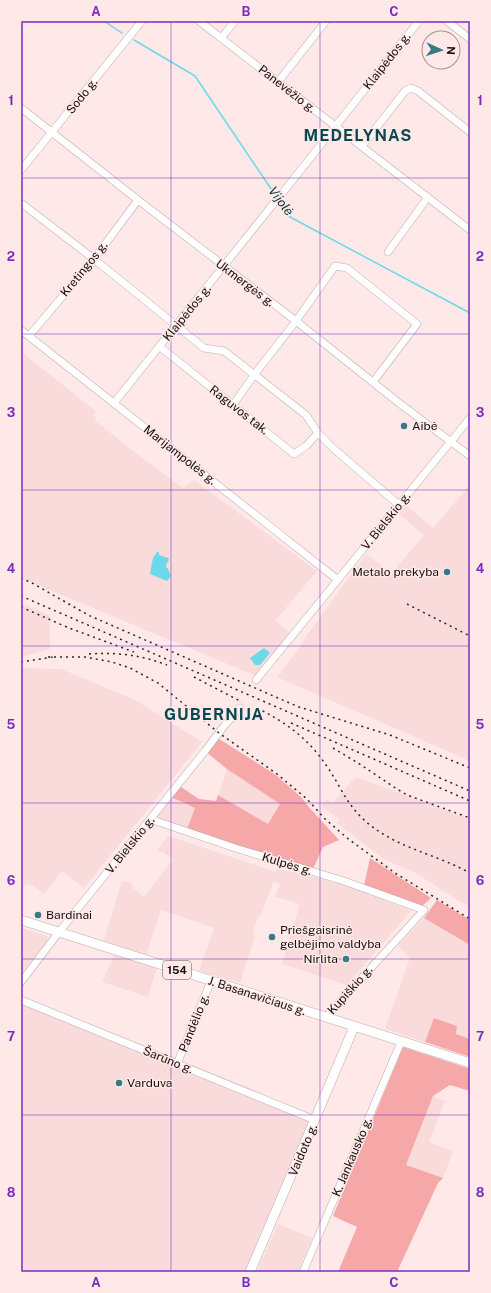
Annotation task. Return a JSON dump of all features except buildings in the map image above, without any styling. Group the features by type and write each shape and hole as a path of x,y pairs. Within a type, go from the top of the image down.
{"main road":[{"name":"J. Basanavičiaus g.","path":"21,920 470,1064"},
{"name":"Vaidoto g.","path":"250,1272 354,1027"}],"street":[{"name":"Sodo g.","path":"21,170 142,21"},
{"name":"Panevėžio g.","path":"199,21 470,230"},
{"path":"222,38 235,21"},
{"path":"278,82 326,21"},
{"name":"Klaipėdos g.","path":"280,196 419,21"},
{"path":"447,21 470,39"},
{"path":"362,146 405,91 412,88 418,90 470,132"},
{"name":"Ukmergės g.","path":"21,108 224,267 470,456"},
{"path":"388,252 428,197"},
{"name":"Kretingos g.","path":"29,336 94,258 138,200"},
{"path":"21,203 94,258 204,348 224,351 306,415 318,433 333,448 399,505"},
{"name":"Klaipėdos g.","path":"114,403 274,203"},
{"path":"233,405 335,266 347,268 360,277 417,324 373,382"},
{"name":"Marijampolės g.","path":"21,330 338,580"},
{"name":"Raguvos tak.","path":"160,346 294,454 306,446 318,433"},
{"name":"V. Bielskio g.","path":"256,680 470,418"},
{"name":"V. Bielskio g.","path":"21,982 59,932 240,708"},
{"name":"Kulpės g.","path":"150,819 235,848 344,880 424,910"},
{"name":"Kupiškio g.","path":"325,1018 424,910"},
{"name":"Pandėlio g.","path":"178,1064 211,981"},
{"name":"Šarūno g.","path":"21,1000 315,1120"},
{"name":"K. Jankausko g.","path":"303,1272 401,1042"}],"shaded area":[{"path":"21,352 96,411 93,415 96,417 94,420 142,458 183,488 194,480 317,571 275,621 293,635 259,677 21,578"},
{"path":"470,485 470,761 277,677 299,649 305,638 366,554 392,573 424,535 395,511 402,502 433,528"},
{"path":"21,603 50,616 50,649 21,657"},
{"path":"21,668 61,669 135,700 202,742 84,888 62,871 44,894 32,885 27,884 21,890"},
{"path":"216,737 276,775 301,797 339,840 323,847 313,869 186,832 195,808 169,796 178,785 199,799 216,801 218,795 268,824 280,804 227,769 205,751"},
{"path":"227,769 280,804 268,824 218,795"},
{"path":"356,777 470,819 470,911 468,910 469,906 416,873 384,859 337,823 339,819 321,806 326,799 332,803"},
{"path":"169,796 195,808 186,832 150,819"},
{"path":"168,836 276,872 277,868 348,886 411,911 347,985 282,964 300,904 275,897 280,884 273,882 261,916 259,915 253,931 255,936 240,983 199,971 214,928 161,910 146,955 104,941 122,881 131,883 133,888 144,897 173,860 162,851 160,853 157,850"},
{"path":"370,858 431,898 421,907 364,886"},
{"path":"437,900 470,920 470,945 424,918"},
{"path":"424,918 470,945 470,1039 455,1034 457,1026 434,1018 425,1042 385,1029 410,958 398,946"},
{"path":"21,928 47,936 48,939 21,974"},
{"path":"116,951 158,964 148,997 102,982"},
{"path":"21,1000 315,1120 250,1272 21,1272"},
{"path":"434,1018 457,1026 456,1034 470,1039 470,1057 425,1042"},
{"path":"403,1047 470,1069 470,1091 450,1085 433,1096 406,1165 443,1178 438,1183 397,1272 338,1272 357,1227 333,1216"},
{"path":"433,1096 445,1101 429,1142 453,1151 443,1178 406,1165"},
{"path":"278,1224 312,1238 298,1272 257,1272"}],"water":[{"path":"157,552 159,552 159,555 168,558 169,560 166,567 171,576 167,581 150,574 153,558"},
{"path":"264,648 270,653 260,665 255,665 250,658"}],"waterway":[{"name":"Vijolė","path":"104,21 122,33"},
{"name":"Vijolė","path":"134,40 195,76 290,217 470,313"}],"railway":[{"path":"21,578 88,615 299,707 390,735 470,768"},
{"path":"21,596 470,791"},
{"path":"407,604 470,636"},
{"path":"21,607 69,628 134,652"},
{"path":"89,654 109,653 128,655 167,665"},
{"path":"48,657 85,657 112,662 130,668 158,683 219,733 277,774 307,799 324,818 347,838 395,873 470,919"},
{"path":"21,662 53,657"},
{"path":"194,677 242,702"},
{"path":"257,708 288,726 313,748 328,768 351,805 369,824 389,837 409,847 470,873"},
{"path":"291,723 470,801"},
{"path":"333,748 407,795 470,818"}],"place":[{"name":"Aibė","path":"404,426"},
{"name":"Metalo prekyba","path":"447,572"},
{"name":"Bardinai","path":"38,915"},
{"name":"Priešgaisrinė gelbėjimo valdyba","path":"272,937"},
{"name":"Nirlita","path":"346,959"},
{"name":"Varduva","path":"119,1083"}],"district":[{"name":"MEDELYNAS","path":"358,135"},
{"name":"GUBERNIJA","path":"214,714"}]}
